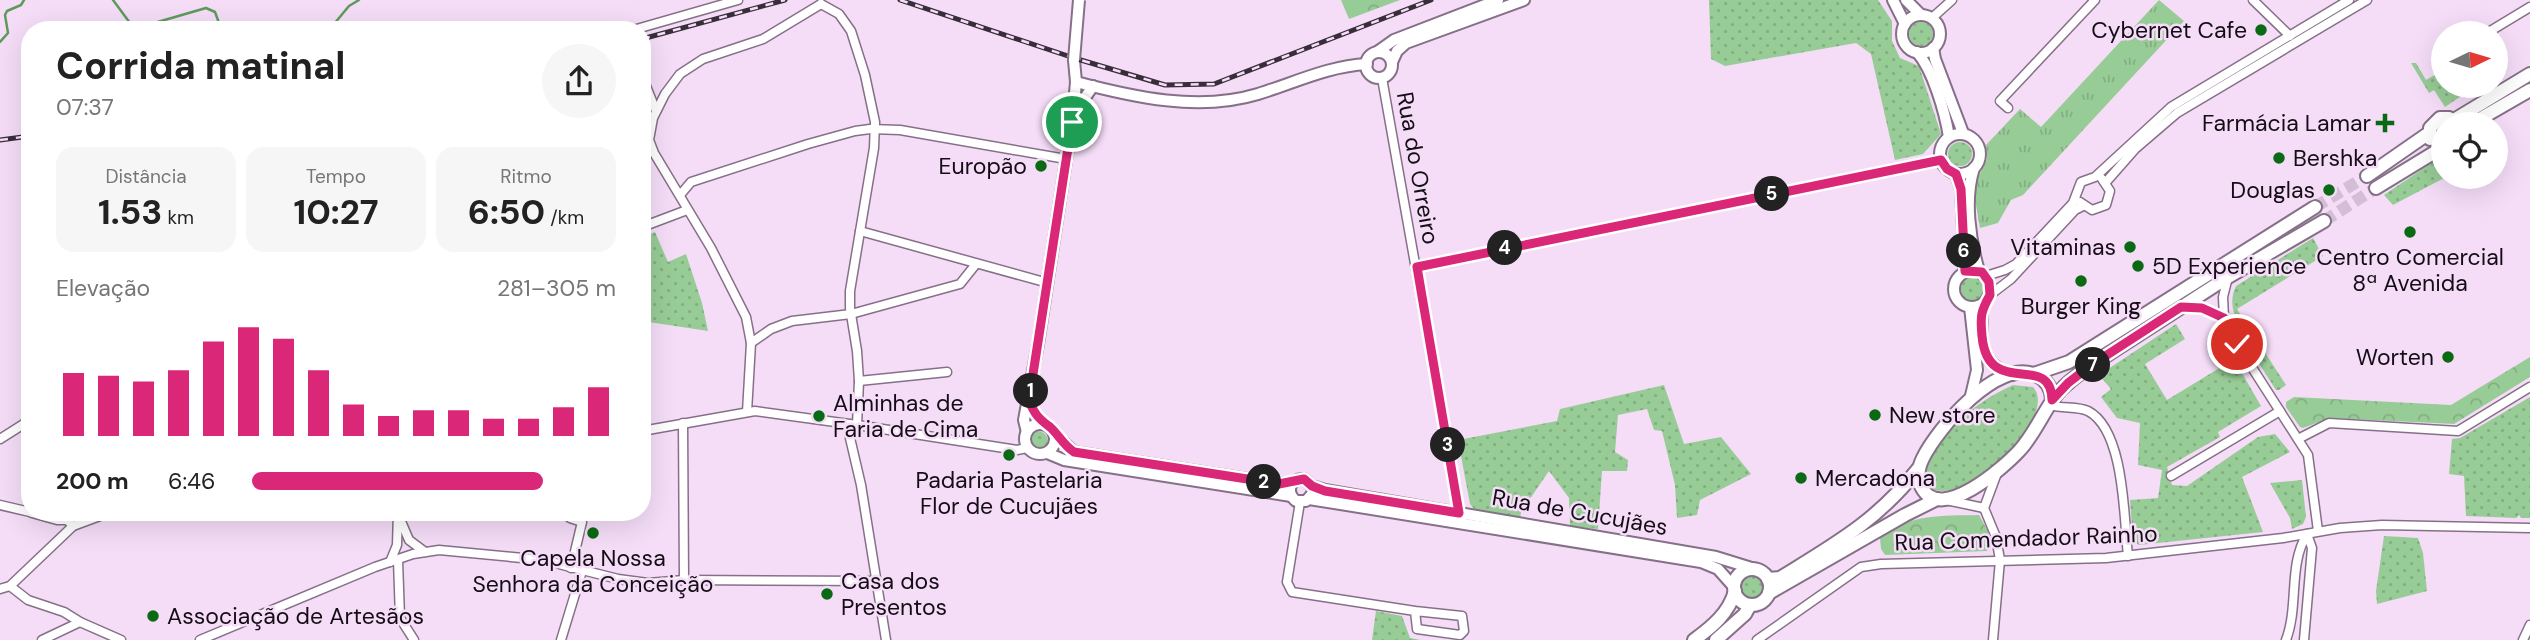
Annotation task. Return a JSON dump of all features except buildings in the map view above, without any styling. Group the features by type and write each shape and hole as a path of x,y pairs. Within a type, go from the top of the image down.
{"main road":[{"path":"2471,112 2530,74"},
{"path":"2492,112 2529,92"},
{"path":"2431,127 2431,141"},
{"path":"2367,176 2429,133"},
{"path":"2376,188 2431,156"},
{"path":"1768,579 1780,578 1860,528 1889,504 1918,470 1927,450 1944,426 1970,400 1999,380 2012,375 2034,374 2069,362 2315,207"},
{"path":"1735,589 1741,600 1750,605 1760,603 1769,593 1905,515 1940,499 1966,492 1997,473 2021,449 2051,403 2068,383 2090,366 2228,277 2324,221"},
{"path":"2034,374 2046,381 2050,388 2051,403"},
{"path":"1918,470 1921,487 1928,495 1940,499"},
{"path":"1694,640 1730,607 1737,578 1742,572 1758,570 1768,579 1769,593"},
{"path":"1716,640 1745,614 1750,605"}],"street":[{"path":"651,25 738,0"},
{"path":"1029,400 1034,414 1051,428 1054,434 1053,447 1046,453 1035,454 1027,448 1024,420 1073,114 1079,0"},
{"path":"1498,0 1394,40 1370,56 1367,64 1371,75 1382,78 1391,70 1397,51 1406,43 1524,0"},
{"path":"1893,0 1905,24"},
{"path":"1906,0 1927,17 1940,33 1933,48 1935,59 1963,134"},
{"path":"1949,137 1926,61 1908,47 1903,38 1905,24 1909,19 1927,17 1952,0"},
{"path":"2008,108 2000,101 2095,0"},
{"path":"2253,0 2290,36"},
{"path":"1965,271 1982,274 2005,271 2016,264 2077,197 2081,182 2095,177 2171,107 2349,0"},
{"path":"2106,182 2135,149 2177,114 2367,0"},
{"path":"651,128 665,94 680,74 703,59 763,39 821,2 839,14 855,40 876,129 850,291 859,381 857,425 849,439 861,485 874,581 886,640"},
{"path":"2507,21 2530,7"},
{"path":"1917,52 1933,48"},
{"path":"1377,52 1385,53 1392,62"},
{"path":"1076,82 1156,99 1215,102 1255,95 1344,65 1367,64"},
{"name":"Rua do Orreiro","path":"1382,78 1460,518"},
{"path":"1073,114 1093,86"},
{"path":"651,98 656,111"},
{"path":"680,195 691,182 855,131 876,129 900,130 1066,159"},
{"path":"1974,168 1969,172 1956,174 1947,169 1941,160 1942,145 1949,137 1963,134 1973,138 1979,147 1980,158 1968,187 1973,253 1991,288 1990,295"},
{"path":"651,145 711,248 746,317 751,343 747,412"},
{"path":"1417,267 1941,160"},
{"path":"1956,174 1961,189 1965,271 1955,282 1954,295 1964,306 1982,305"},
{"path":"2077,197 2083,206 2092,210 2106,205 2110,196 2106,182 2095,177"},
{"path":"2012,375 1997,369 1984,351 1982,305 1990,295 2011,279 2075,210 2083,206"},
{"path":"651,224 687,210"},
{"path":"860,232 1048,283"},
{"path":"751,343 771,329 792,321 851,314 960,284 976,264"},
{"path":"2228,277 2223,297 2224,318 2308,455 2318,531"},
{"path":"1970,307 1977,370 1970,400"},
{"path":"2181,307 2202,308 2224,318"},
{"path":"859,381 947,372"},
{"path":"2298,439 2329,422 2458,431 2530,387"},
{"path":"2051,403 2087,411 2097,417 2110,435 2117,459 2128,556"},
{"path":"651,429 755,411 1017,450 1027,448"},
{"path":"2171,476 2280,411"},
{"path":"683,423 684,580"},
{"path":"1027,432 1034,425 1044,424"},
{"path":"0,439 21,425"},
{"name":"Rua de Cucujães","path":"1054,434 1074,452 1279,484 1292,483 1301,478 1325,491 1707,563 1724,574 1735,589"},
{"name":"Rua de Cucujães","path":"1046,453 1064,460 1300,499 1460,518 1716,557 1758,570"},
{"path":"1993,640 2000,560 1996,537 1984,508 1997,473"},
{"path":"1292,483 1289,490 1300,499"},
{"path":"1300,499 1312,493 1312,486"},
{"path":"1300,499 1287,582 1292,592 1462,617 1464,631 1460,635 1417,629 1415,611"},
{"path":"1940,499 1984,508"},
{"path":"0,505 21,510"},
{"path":"68,521 73,526"},
{"path":"0,589 10,586 73,526 86,521"},
{"path":"398,521 394,561 400,618 414,640"},
{"path":"401,521 409,540 425,552"},
{"path":"571,568 582,522 579,521"},
{"name":"Rua Comendador Rainho","path":"1757,640 1861,567 1881,564 2128,556 2382,525 2530,528"},
{"path":"2286,640 2291,627 2299,547 2307,534"},
{"path":"2304,640 2312,548 2307,534"},
{"path":"201,640 394,561 439,550 543,559 582,571 648,583 684,580 874,581"},
{"path":"561,640 582,571"},
{"path":"10,586 28,600 64,612 121,640"},
{"path":"42,640 80,622"},
{"path":"2523,640 2530,625"}],"green space":[{"path":"1341,0 1400,0 1349,19"},
{"path":"1709,0 1878,0 1892,21 1892,41 1900,58 1919,66 1941,134 1923,154 1895,160 1871,54 1856,43 1725,66 1711,59"},
{"path":"2159,0 2184,21 2023,195 2011,200 1998,223 1980,228 1973,188 1987,159 1986,145 2020,109 2041,127"},
{"path":"1921,22 1930,25 1933,34 1930,43 1921,46 1912,43 1909,34 1912,25"},
{"path":"2411,63 2416,63 2426,80 2431,77 2429,93"},
{"path":"2439,98 2458,98 2445,107"},
{"path":"1960,142 1969,145 1972,154 1969,163 1960,166 1951,163 1948,154 1951,145"},
{"path":"2431,163 2431,185 2393,205 2384,195"},
{"path":"655,232 668,262 686,254 708,331 651,322 651,234"},
{"path":"2313,238 2323,256 2237,309 2256,340 2248,341 2233,308 2236,286"},
{"path":"1973,277 1982,280 1985,289 1982,298 1973,301 1964,298 1961,289 1964,280"},
{"path":"2176,324 2185,339 2145,364 2167,400 2231,361 2239,368 2261,406 2218,432 2220,437 2167,467 2172,485 2187,486 2258,437 2275,434 2290,452 2242,477 2263,532 2139,545 2133,541 2130,500 2158,498 2162,470 2138,465 2140,423 2117,418 2101,397 2111,389 2099,375"},
{"path":"2264,351 2286,385 2279,390 2276,390 2256,359 2257,355"},
{"path":"2530,357 2530,377 2454,424 2330,418 2303,428 2286,407 2286,402 2294,397 2451,405"},
{"path":"1664,385 1684,444 1721,437 1751,474 1700,500 1697,515 1677,518 1675,485 1662,431 1654,430 1647,409 1618,415 1615,452 1628,460 1627,471 1602,471 1598,529 1570,526 1569,498 1549,471 1521,512 1520,519 1475,510 1470,504 1458,440 1557,421 1560,409"},
{"path":"2013,385 2033,387 2038,401 2034,418 2022,437 2006,456 1966,485 1946,491 1929,488 1924,479 1924,470 1949,431 1978,405"},
{"path":"2530,397 2530,518 2521,518 2519,515 2516,518 2466,516 2464,476 2449,474 2452,439 2460,438"},
{"path":"1038,431 1045,434 1048,441 1045,448 1038,451 1031,448 1028,441 1031,434"},
{"path":"2302,480 2306,517 2303,524 2292,529 2290,518 2270,483"},
{"path":"1979,515 1988,531 1990,547 1987,551 1885,555 1881,549 1880,538 1903,524 1927,518"},
{"path":"2384,536 2418,538 2423,553 2427,591 2377,604 2376,591"},
{"path":"1751,574 1761,578 1765,588 1761,598 1751,602 1741,598 1737,588 1741,578"},
{"path":"1376,611 1402,616 1410,638 1421,640 1372,640"}],"waterway":[{"path":"0,42 8,33 5,15 7,11 21,5 24,0"},
{"path":"113,0 129,21"},
{"path":"336,21 349,6 359,0"},
{"path":"161,21 206,8 215,12 218,21"}],"tunnel":[{"path":"2315,207 2367,176"},
{"path":"2324,221 2376,188"}],"railway":[{"path":"651,37 785,0"},
{"path":"900,0 1165,85 1214,84 1431,0"},
{"path":"0,140 21,137"}],"place":[{"name":"Cybernet Cafe","path":"2261,30"},
{"name":"Farmácia Lamar","path":"2385,123"},
{"name":"Bershka","path":"2279,158"},
{"name":"Europão","path":"1041,166"},
{"name":"Douglas","path":"2329,190"},
{"name":"Centro Comercial 8ª Avenida","path":"2410,232"},
{"name":"Vitaminas","path":"2130,247"},
{"name":"5D Experience","path":"2138,266"},
{"name":"Burger King","path":"2081,281"},
{"name":"Worten","path":"2448,357"},
{"name":"New store","path":"1875,415"},
{"name":"Alminhas de Faria de Cima","path":"819,416"},
{"name":"Padaria Pastelaria Flor de Cucujães","path":"1009,455"},
{"name":"Mercadona","path":"1801,478"},
{"name":"Capela Nossa Senhora da Conceição","path":"593,533"},
{"name":"Casa dos Presentos","path":"827,594"},
{"name":"Associação de Artesãos","path":"153,616"}],"route":[{"path":"1072,122 1029,400 1034,414 1074,452 1279,484 1292,483 1301,478 1325,491 1459,513 1417,267 1941,160 1947,169 1956,174 1961,189 1965,271 1982,272 1991,288 1990,295 1982,305 1982,332 1984,351 1990,363 1997,369 2012,375 2034,374 2046,381 2052,400 2090,366 2181,307 2202,308 2224,318 2237,344"}]}
